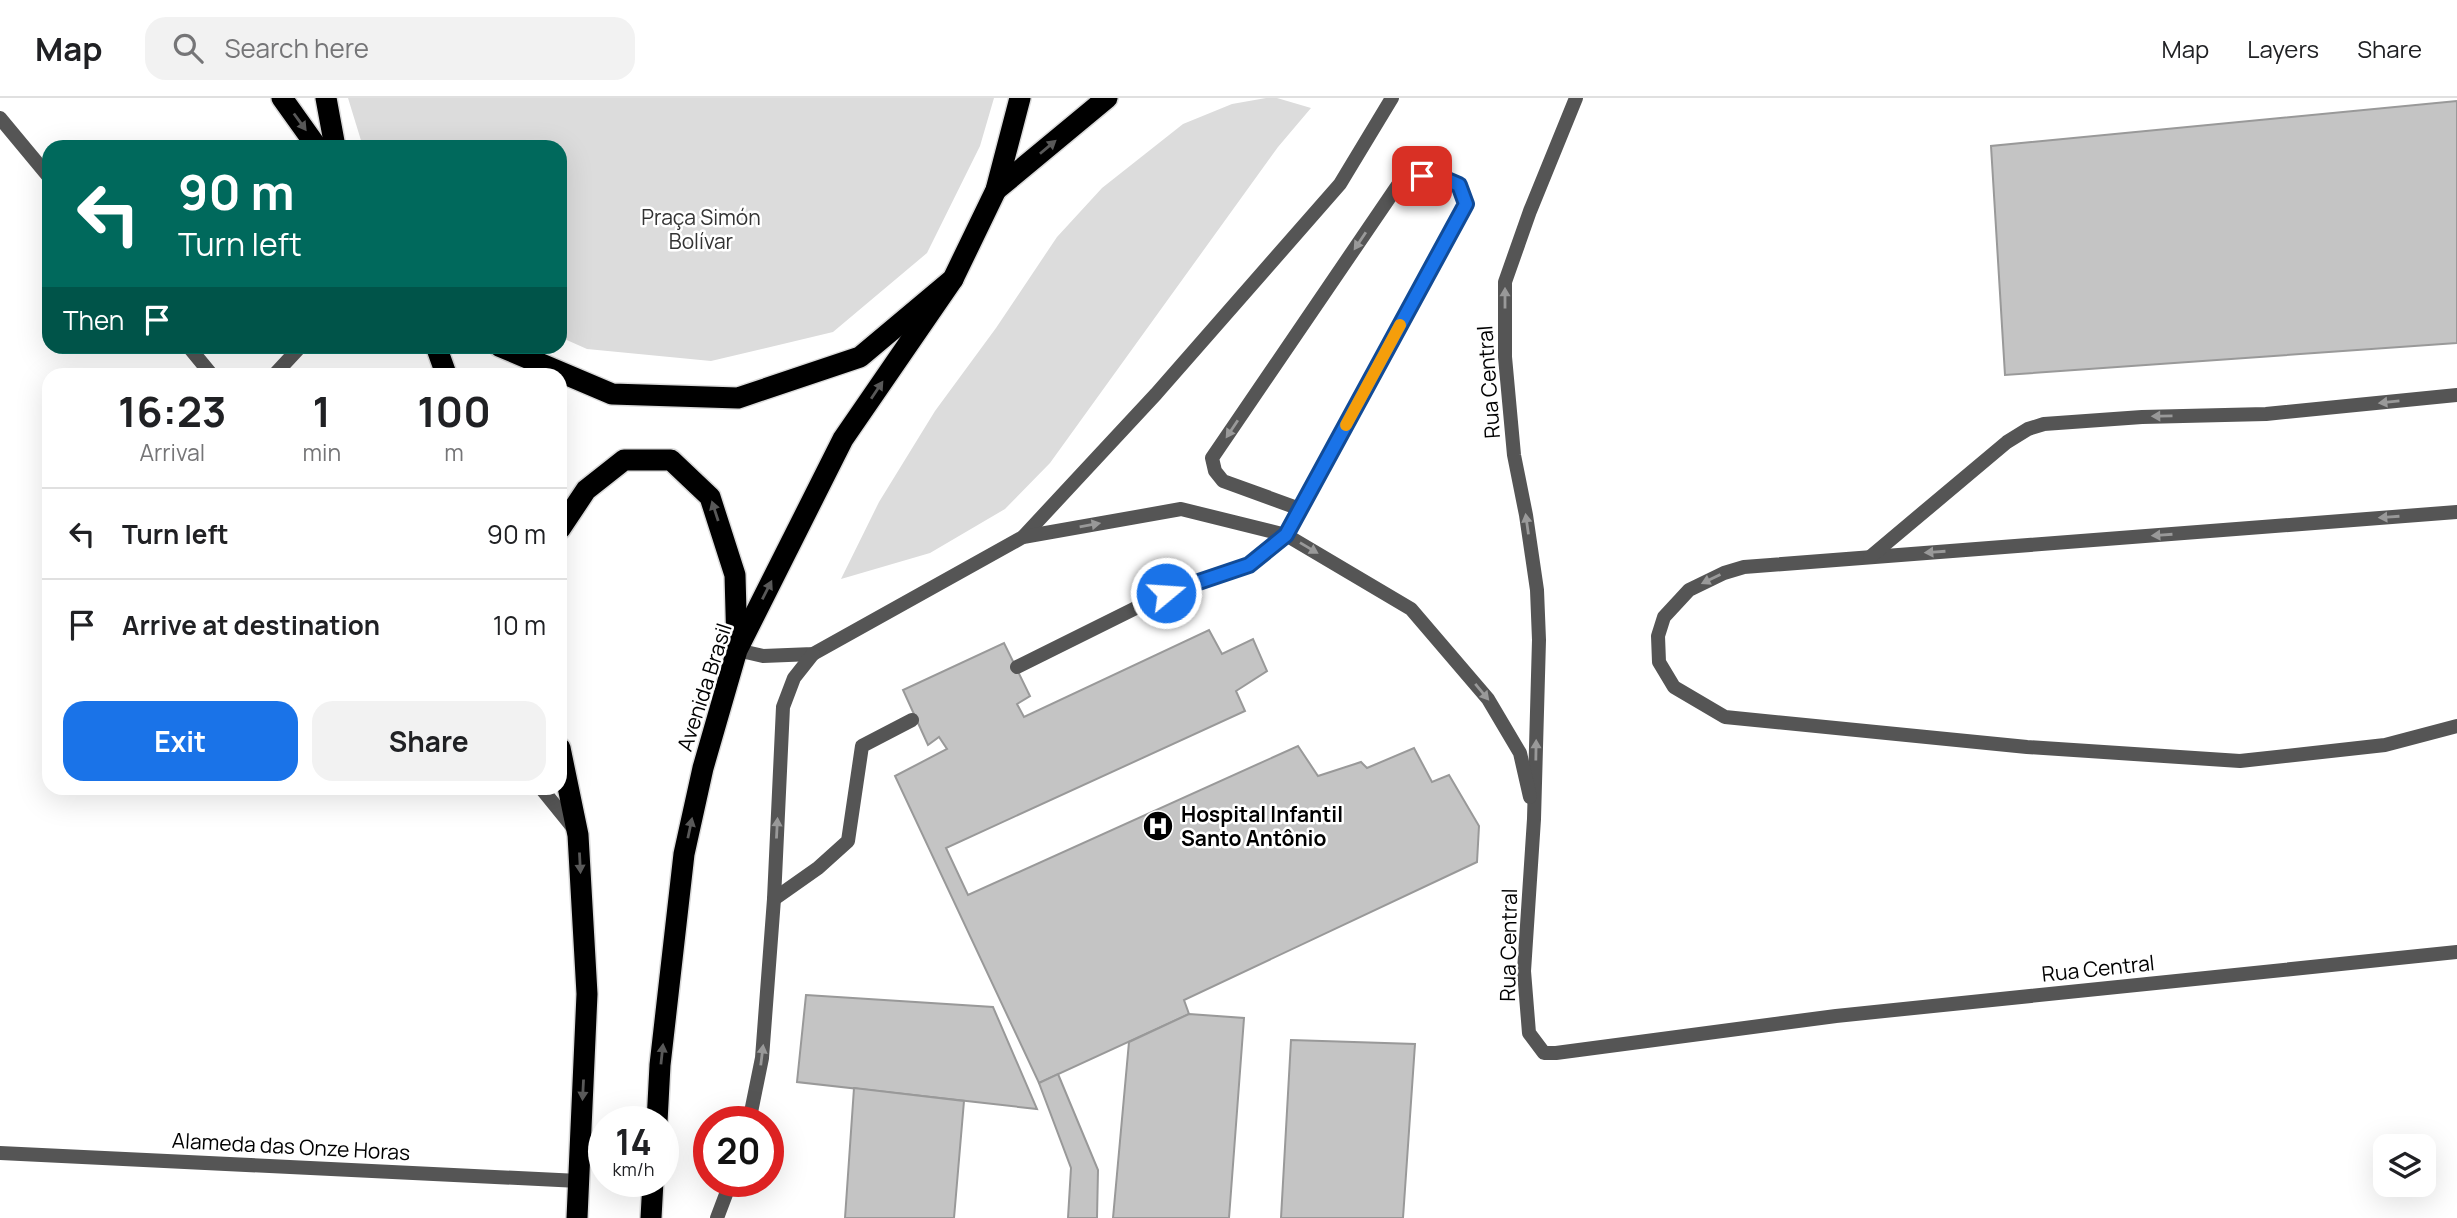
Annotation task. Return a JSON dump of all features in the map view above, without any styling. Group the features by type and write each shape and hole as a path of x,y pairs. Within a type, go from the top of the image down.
{"highway":[{"path":"282,98 312,140"},
{"path":"327,98 334,140"},
{"path":"996,190 1020,98"},
{"path":"996,190 1107,98"},
{"name":"Avenida Brasil","path":"658,1106 684,854 703,768 737,650 843,439 953,279 996,190"},
{"path":"567,375 612,394 738,398 860,357 953,279"},
{"path":"518,354 551,368"},
{"path":"567,518 586,490 624,460 671,460 710,497 735,575 737,650"},
{"path":"567,782 578,835 587,994 577,1218"},
{"path":"651,1218 652,1197"}],"street":[{"path":"752,1106 762,1058 774,899 783,707 794,678 813,654 1023,537 1156,394 1340,184 1392,98"},
{"name":"Rua Central","path":"1576,98 1535,198 1505,282 1505,357 1513,443 1526,515 1538,615 1535,819 1524,971 1529,1032 1544,1052 1596,1048 1836,1016 2457,952"},
{"path":"0,118 42,169"},
{"path":"1017,667 1166,593 1249,565 1286,535 1466,204 1459,185 1445,179 1422,176 1398,185 1212,458 1215,471 1223,481 1300,509"},
{"path":"195,354 206,368"},
{"path":"281,368 294,354"},
{"path":"1870,557 2007,442 2028,429 2044,424 2142,417 2266,414 2457,394"},
{"path":"1023,537 1181,509 1286,535 1411,609 1488,699 1520,753 1535,819"},
{"path":"2457,512 1744,567 1724,573 1689,590 1664,617 1658,636 1659,662 1674,687 1725,717 2027,747 2240,761 2385,745 2457,726"},
{"path":"737,650 763,656 813,654"},
{"path":"774,899 849,841 862,746 912,720"},
{"path":"547,795 578,835"},
{"name":"Alameda das Onze Horas","path":"0,1153 579,1181"},
{"path":"717,1218 724,1197"}],"green space":[{"name":"Praça Simón Bolívar","path":"348,98 994,98 980,146 927,253 833,332 711,361 587,349 567,340 567,140 361,140"},
{"path":"1277,98 1311,108 1278,147 1050,463 1005,509 930,553 841,579 879,502 935,411 996,328 1057,237 1102,188 1183,124 1232,104"}],"building":[{"path":"2457,101 2457,343 2005,375 1991,146"},
{"path":"1209,630 1222,654 1253,639 1267,671 1236,691 1245,711 946,848 968,895 1298,746 1318,776 1361,762 1367,768 1414,748 1432,782 1449,775 1479,826 1477,862 1184,1000 1189,1014 1039,1083 895,776 947,749 939,737 928,745 903,690 1004,643 1030,696 1017,704 1024,717"},
{"path":"806,995 993,1007 1037,1109 797,1082"},
{"path":"1189,1014 1244,1018 1229,1218 1113,1218 1129,1042"},
{"path":"1291,1040 1415,1044 1403,1218 1281,1218"},
{"path":"1058,1074 1098,1170 1097,1218 1068,1218 1071,1168 1039,1083"},
{"path":"854,1088 964,1101 954,1218 845,1218"}],"slow traffic":[{"path":"1346,425 1400,325"}],"place":[{"name":"Hospital Infantil Santo Antônio","path":"1158,826"}],"route":[{"path":"1166,593 1249,565 1286,535 1466,204 1459,185 1445,179 1422,176"}]}
